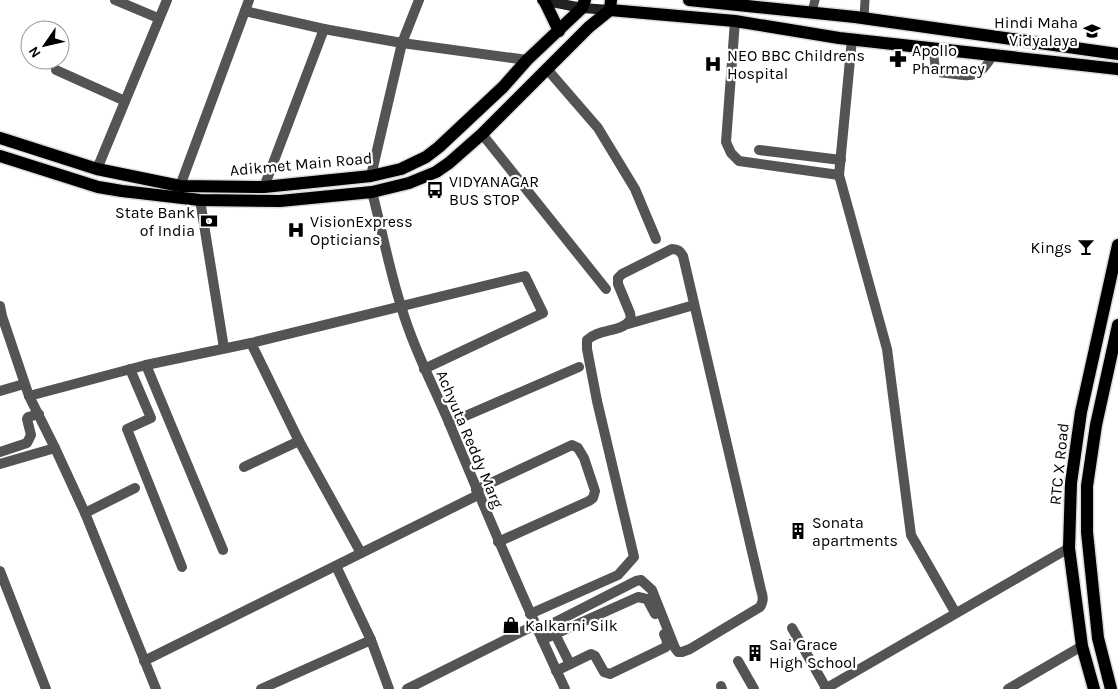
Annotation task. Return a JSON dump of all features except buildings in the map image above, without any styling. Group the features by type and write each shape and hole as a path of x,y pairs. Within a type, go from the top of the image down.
{"main road":[{"path":"543,0 610,5 735,21 852,39 1118,69"},
{"path":"543,0 559,31"},
{"path":"689,0 814,6 864,18 1118,54"},
{"name":"Adikmet Main Road","path":"0,138 97,169 180,186 264,187 371,176 402,169 426,157 440,147 503,87 527,60 559,31 577,3"},
{"name":"Adikmet Main Road","path":"0,156 98,187 122,192 200,200 280,201 372,192 409,183 436,172 482,134 610,5"},
{"name":"RTC X Road","path":"1094,689 1082,646 1069,548 1071,483 1081,412 1118,245"},
{"name":"RTC X Road","path":"1111,689 1098,638 1087,532 1087,486 1096,424 1118,325"},
{"path":"1071,483 1087,486"}],"street":[{"path":"115,0 158,18"},
{"path":"97,169 167,0"},
{"path":"180,186 249,0"},
{"path":"371,176 402,43 419,0"},
{"path":"246,11 324,29 402,43 527,60"},
{"path":"735,21 726,142 731,153 739,161 839,175"},
{"path":"264,187 324,29"},
{"path":"852,39 839,175 887,349 911,535 955,612"},
{"path":"547,69 598,128 635,190 656,239"},
{"path":"56,70 125,102"},
{"path":"482,134 606,290"},
{"path":"759,150 841,160"},
{"name":"Achyuta Reddy Marg","path":"372,192 401,306 424,368 498,542 565,689"},
{"path":"200,200 224,348"},
{"path":"408,689 538,632 636,581 641,580 652,590 678,652 690,649 760,607 763,599 683,256 680,251 672,249 622,274 618,278 618,284 630,313 631,319 628,324"},
{"path":"29,396 146,365 251,343 525,276 543,313 424,368"},
{"path":"530,614 618,575 634,557 597,401 587,340 596,333 694,305"},
{"path":"1,313 24,384 85,513 156,689"},
{"path":"251,343 299,441 361,553"},
{"path":"146,365 223,550"},
{"path":"449,423 579,367"},
{"path":"130,369 151,418 127,429 182,567"},
{"path":"0,391 24,384"},
{"path":"0,452 27,443 31,435 27,419 39,414"},
{"path":"244,467 299,441"},
{"path":"144,661 336,566 477,492 572,445 578,448 584,458 595,491 593,498 498,542"},
{"path":"0,464 55,448"},
{"path":"85,513 135,488"},
{"path":"792,628 825,689 955,612 1069,548"},
{"path":"628,565 636,581"},
{"path":"336,566 371,640 389,689"},
{"path":"0,571 46,689"},
{"path":"538,632 555,634 638,597 647,599 667,641 666,647 662,650 610,674 604,672 595,656 591,654 556,671"},
{"path":"555,634 570,664"},
{"path":"261,689 371,640"},
{"path":"1008,689 1082,646"},
{"path":"738,661 754,689"}],"lane":[{"path":"864,18 865,0"},
{"path":"933,48 935,66 942,74 975,75 985,69 993,55"}],"place":[{"name":"Hindi Maha Vidyalaya","path":"1092,31"},
{"name":"Apollo Pharmacy","path":"898,59"},
{"name":"NEO BBC Childrens Hospital","path":"713,64"},
{"name":"VIDYANAGAR BUS STOP","path":"435,190"},
{"name":"State Bank of India","path":"209,221"},
{"name":"VisionExpress Opticians","path":"296,230"},
{"name":"Kings","path":"1086,247"},
{"name":"Sonata apartments","path":"798,531"},
{"name":"Kalkarni Silk","path":"511,625"},
{"name":"Sai Grace High School","path":"755,653"}]}
